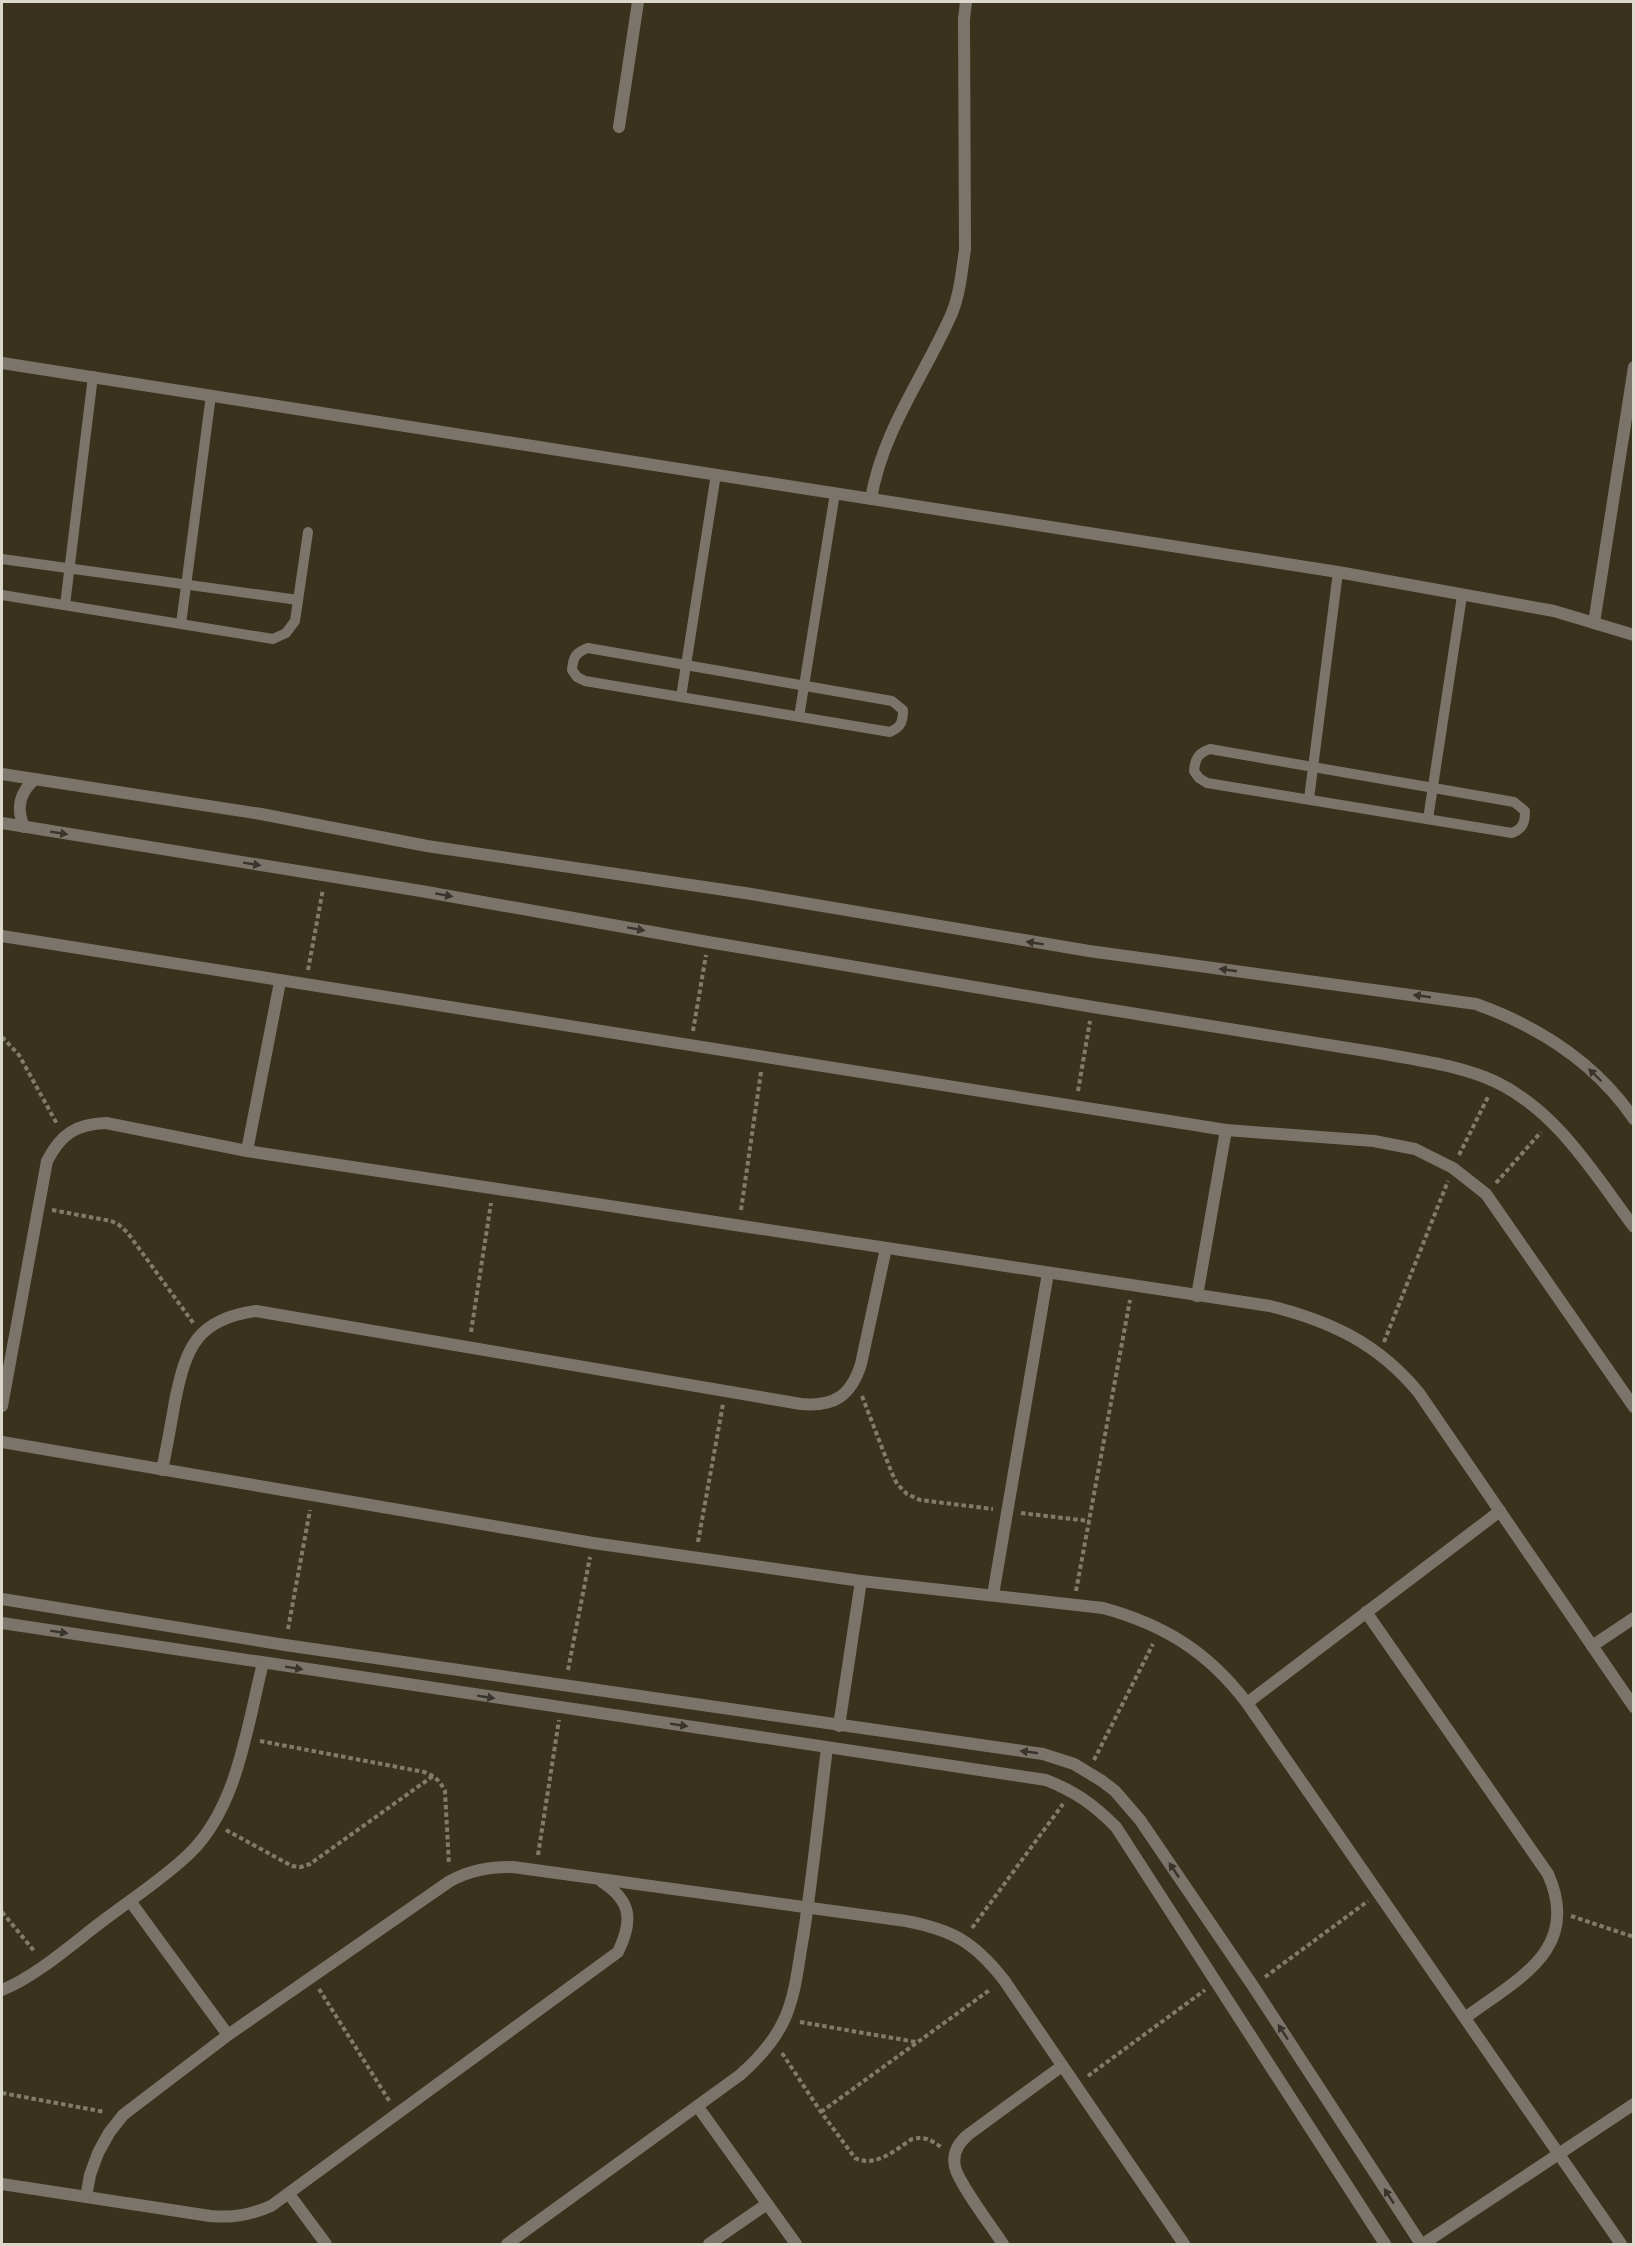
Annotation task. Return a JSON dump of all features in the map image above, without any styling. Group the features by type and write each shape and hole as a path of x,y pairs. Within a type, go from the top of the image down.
{"street":[{"path":"619,127 639,2"},
{"path":"871,499 875,473 886,445 953,310 961,275 965,249 964,19 966,2"},
{"path":"2,363 1338,572 1462,596 1554,610 1634,634"},
{"path":"1594,623 1634,367"},
{"path":"2,774 261,814 427,846 733,892 1089,951 1476,1004 1512,1017 1543,1033 1575,1056 1602,1082 1634,1119"},
{"path":"24,827 20,817 21,795 26,786 35,779"},
{"path":"2,823 1385,1054 1453,1068 1495,1082 1525,1100 1551,1120 1634,1227"},
{"path":"2,936 305,986 1226,1130 1374,1142 1415,1149 1453,1168 1486,1194 1634,1407"},
{"path":"247,1151 280,982"},
{"path":"2,1406 47,1161 64,1136 77,1128 91,1124 106,1123 247,1151 1270,1306 1328,1323 1380,1353 1403,1373 1634,1707"},
{"path":"1197,1296 1226,1130"},
{"path":"162,1470 182,1367 189,1349 201,1334 218,1322 236,1314 256,1311 726,1392 817,1406 833,1402 846,1393 856,1380 886,1248"},
{"path":"993,1595 1048,1273"},
{"path":"2,1442 593,1543 861,1581 1073,1603 1113,1610 1161,1628 1211,1662 1247,1703 1621,2244"},
{"path":"1247,1703 1500,1511"},
{"path":"839,1726 861,1581"},
{"path":"2,1599 285,1645 1059,1758 1089,1772 1115,1791 1140,1820 1422,2244 1634,2104"},
{"path":"1366,1612 1548,1874 1556,1892 1559,1912 1556,1932 1547,1950 1534,1966 1465,2018"},
{"path":"1592,1646 1634,1618"},
{"path":"127,1643 131,1621"},
{"path":"2,1623 1046,1780 1072,1791 1096,1807 1116,1827 1385,2244"},
{"path":"2,1990 45,1964 191,1852 214,1823 231,1790 263,1663"},
{"path":"738,1734 740,1711"},
{"path":"507,2244 740,2075 758,2059 773,2040 785,2019 793,1997 808,1908 827,1748"},
{"path":"86,2197 90,2175 98,2153 109,2133 123,2115 228,2035 450,1881 469,1871 491,1867 536,1870 936,1927 964,1940 986,1958 1004,1980 1184,2244"},
{"path":"2,2184 231,2218 252,2214 289,2194 618,1952 628,1932 627,1910 616,1891 598,1879"},
{"path":"130,1901 228,2035"},
{"path":"1003,2244 958,2175 955,2157 962,2140 969,2134 1062,2066"},
{"path":"698,2107 796,2244"},
{"path":"289,2194 326,2244"},
{"path":"709,2244 767,2204"}],"lane":[{"path":"65,605 93,376"},
{"path":"181,624 211,395"},
{"path":"681,697 716,474"},
{"path":"799,717 835,493"},
{"path":"2,595 273,639 280,637 291,628 295,621 308,532"},
{"path":"2,559 297,600"},
{"path":"1309,800 1338,572"},
{"path":"1428,819 1462,596"},
{"path":"588,648 686,665 892,701 903,710 903,720 899,728 890,732 585,681 577,677 572,670 573,660 579,651 588,648"},
{"path":"1210,749 1313,766 1514,802 1525,811 1525,821 1520,829 1512,833 1207,783 1194,771 1195,761 1200,752 1210,749"}],"path":[{"path":"305,986 326,876"},
{"path":"691,1046 708,942"},
{"path":"1076,1106 1093,1007"},
{"path":"2,1037 19,1055 64,1136"},
{"path":"739,1226 763,1057"},
{"path":"1380,1353 1453,1168 1495,1082"},
{"path":"1486,1194 1551,1120"},
{"path":"469,1347 493,1189"},
{"path":"38,1208 118,1224 127,1232 201,1334"},
{"path":"1073,1603 1133,1286"},
{"path":"856,1380 891,1471 897,1484 907,1494 920,1500 1089,1521"},
{"path":"695,1557 726,1392"},
{"path":"285,1645 312,1496"},
{"path":"565,1686 593,1543"},
{"path":"1089,1772 1161,1628"},
{"path":"536,1870 561,1708"},
{"path":"244,1738 433,1775 441,1782 445,1791 450,1881"},
{"path":"214,1823 292,1866 301,1867 310,1864 433,1775"},
{"path":"964,1940 1072,1791"},
{"path":"1252,1986 1378,1893"},
{"path":"2,1912 45,1964"},
{"path":"1559,1912 1634,1937"},
{"path":"312,1978 397,2114"},
{"path":"821,2112 1004,1980"},
{"path":"1075,2085 1216,1982"},
{"path":"785,2019 917,2043"},
{"path":"773,2040 850,2152 863,2161 878,2160 912,2139 919,2138 931,2140 955,2157"},
{"path":"2,2093 123,2115"}]}
